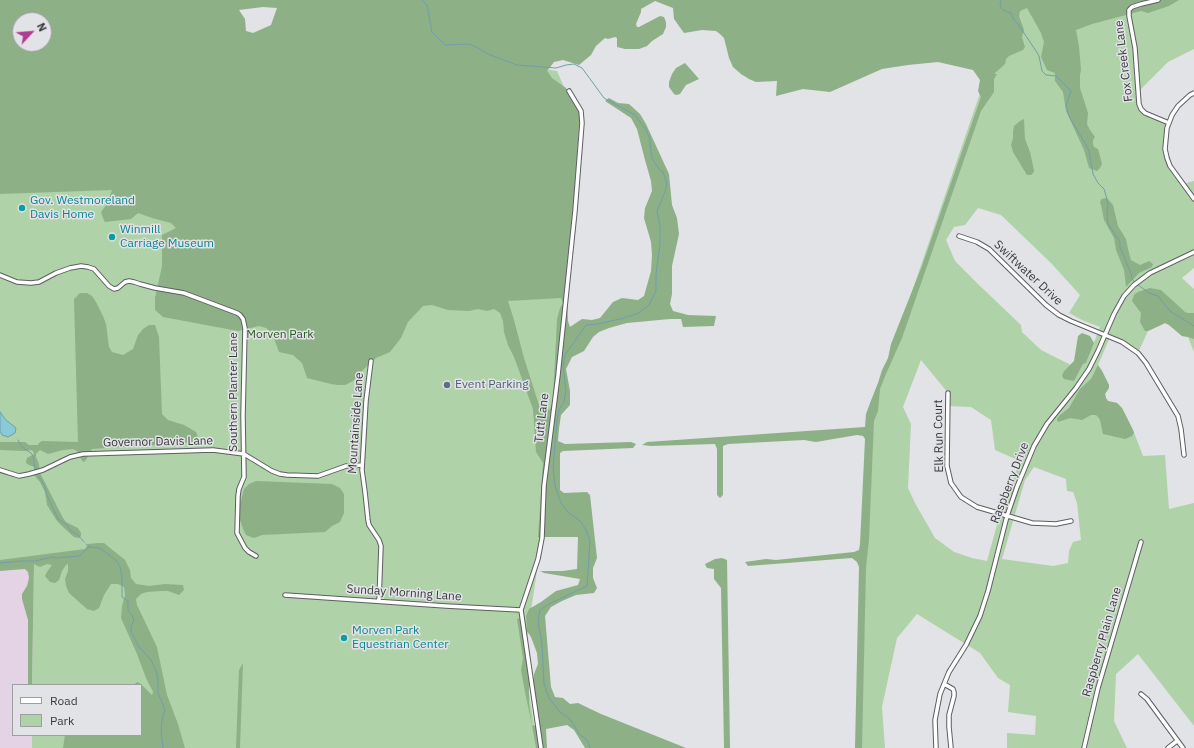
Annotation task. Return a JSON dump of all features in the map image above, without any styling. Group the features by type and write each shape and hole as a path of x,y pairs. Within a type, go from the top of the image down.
{"street":[{"name":"Fox Creek Lane","path":"1158,0 1132,7 1129,10 1129,16 1135,48 1139,104 1145,113 1169,123"},
{"name":"Tutt Lane","path":"541,748 521,610 538,559 542,538 544,486 558,375 574,219 582,123 581,111 569,91"},
{"path":"1194,93 1178,106 1172,115 1165,138 1165,149 1170,166 1194,199"},
{"name":"Swiftwater Drive","path":"959,236 977,242 989,250 1046,305 1059,314 1122,342 1132,348 1146,363 1178,416 1182,428 1184,455"},
{"name":"Raspberry Drive","path":"936,748 935,720 938,700 949,672 971,636 980,616 988,591 1007,516 1024,468 1038,438 1094,359 1119,304 1134,285 1157,269 1180,260 1194,252"},
{"name":"Southern Planter Lane","path":"0,275 16,282 31,283 38,282 70,268 81,266 88,267 94,269 109,286 114,289 129,281 155,288 184,293 237,313 243,319 245,328 243,415 244,477 238,496 237,533 245,548 256,556"},
{"name":"Mountainside Lane","path":"370,361 366,401 362,477 369,525 382,546 379,601"},
{"name":"Elk Run Court","path":"948,393 947,466 951,483 961,497 972,504 1025,521 1040,524 1056,524 1071,521"},
{"name":"Governor Davis Lane","path":"0,470 19,476 43,470 70,457 83,454 213,450 244,454 272,471 287,475 318,476 346,466 362,465"},
{"name":"Raspberry Plain Lane","path":"1084,748 1098,688 1141,542"},
{"name":"Sunday Morning Lane","path":"285,595 521,610"},
{"path":"944,684 954,692 949,715 951,748"},
{"path":"1141,694 1147,699 1183,748"},
{"path":"1168,748 1178,741"}],"shaded area":[{"path":"34,563 32,684 12,684 12,736 32,736 32,748 0,748 0,565"}],"green space":[{"name":"Morven Park","path":"0,0 49,12 12,12 12,52 52,52 52,13 239,58 537,68 557,71 579,117 544,524 526,644 528,685 537,748 32,748 32,736 142,736 142,684 32,684 34,564 0,565"},
{"path":"0,0 1179,0 1169,6 1148,13 1141,11 1092,24 1076,30 1081,70 1080,88 1088,113 1087,124 1095,137 1093,144 1094,147 1098,149 1102,164 1097,171 1089,168 1084,150 1066,111 1063,92 1055,81 1055,73 1047,70 1041,57 1044,42 1041,33 1027,8 1020,11 1019,16 1024,30 1022,37 1025,47 1023,50 1009,56 1006,59 1005,64 994,74 997,74 994,79 994,92 981,111 902,338 880,389 878,411 874,421 869,539 866,568 862,748 855,748 859,567 857,562 852,558 748,566 745,562 854,552 859,550 865,439 863,436 857,435 816,442 804,440 728,444 723,446 723,495 720,498 717,495 717,449 715,444 642,445 647,442 865,427 866,414 888,358 891,344 922,266 981,97 978,91 980,80 973,70 938,62 908,65 882,69 830,92 803,89 776,96 777,81 756,82 741,74 733,67 724,38 720,34 716,31 702,30 684,33 674,19 673,8 655,1 641,9 636,24 637,27 660,16 664,17 666,27 663,34 647,46 639,49 625,49 617,47 617,38 605,38 596,46 591,55 579,65 563,60 554,62 547,71 552,78 566,88 578,108 580,115 567,298 568,321 570,327 582,319 592,320 600,318 613,302 622,298 638,300 644,296 651,271 651,242 644,218 645,208 652,191 651,181 637,129 631,118 605,101 609,98 618,103 629,104 640,114 669,174 672,205 677,218 679,234 672,266 672,294 670,304 673,311 688,315 716,316 714,326 683,327 681,319 670,319 627,323 609,328 599,332 593,337 584,351 572,357 566,369 570,391 570,405 561,415 558,441 565,444 631,442 636,444 633,448 563,451 560,453 560,490 564,493 587,492 590,495 597,558 593,568 593,578 597,588 594,593 576,595 562,601 551,607 545,616 551,687 555,697 563,698 570,704 578,703 601,714 686,748 585,748 574,730 567,725 546,729 547,748 536,748 532,725 539,727 533,686 534,674 538,664 537,653 527,631 526,616 529,609 556,591 578,585 580,579 540,571 563,571 577,569 578,537 538,537 543,463 536,452 533,409 514,357 508,345 500,313 494,309 487,311 478,309 469,311 448,310 432,305 423,306 408,322 401,338 390,352 376,358 353,381 345,385 338,385 307,378 302,363 293,355 279,352 272,333 266,328 259,326 238,331 163,317 155,310 155,298 162,266 162,235 176,228 171,223 138,213 131,219 105,222 101,212 107,204 112,190 0,194","holes":["263,7 277,8 271,25 253,33 246,31 245,19 239,10","561,298 563,303 557,319 553,400 550,409 543,413 524,358 508,301"]},
{"path":"1012,0 1194,0 1194,49 1168,62 1138,92 1141,109 1169,123 1167,128 1167,158 1183,184 1194,181 1194,268 1182,278 1194,289 1194,352 1188,337 1182,336 1165,323 1148,331 1138,353 1110,337 1098,365 1109,385 1109,388 1105,394 1106,398 1108,401 1117,403 1122,408 1133,430 1143,456 1165,455 1169,509 1194,503 1194,726 1138,654 1116,674 1114,721 1127,748 1007,748 1007,733 1035,735 1036,716 1008,712 1010,685 998,678 980,653 917,614 897,638 882,707 885,748 859,748 871,411","holes":["978,208 1001,215 1051,263 1080,295 1069,313 1100,327 1086,363 1083,364 1074,380 1064,371 1071,365 1041,350 1022,332 1021,325 955,261 946,240 954,227 965,225","921,360 948,393 948,406 971,407 991,420 995,450 1020,461 1000,514 987,561 954,552 935,538 915,503 908,488 911,424 903,407","1034,467 1066,479 1067,491 1073,492 1077,503 1081,540 1073,542 1069,551 1068,563 1053,566 1002,559 1025,480"]},
{"path":"685,63 699,79 686,85 680,94 676,95 669,87 669,82 676,68"},
{"path":"1024,119 1025,139 1034,170 1031,175 1027,175 1013,152 1011,145 1014,126"},
{"path":"1107,198 1113,205 1118,226 1126,239 1131,260 1140,265 1149,261 1153,264 1152,267 1139,273 1126,287 1124,270 1116,250 1114,238 1104,220 1100,203 1101,199"},
{"path":"1150,288 1161,290 1185,312 1194,313 1194,339 1182,336 1165,323 1145,331 1140,322 1141,313 1132,301 1134,295 1138,292"},
{"path":"80,293 87,293 92,296 96,302 106,324 109,347 112,352 123,355 133,349 138,335 143,329 149,325 155,325 159,337 162,414 168,420 184,425 196,432 198,437 197,442 92,449 84,462 77,451 73,449 48,454 40,450 36,454 36,457 39,464 40,473 63,518 66,522 78,528 81,533 79,538 74,537 57,521 47,505 45,492 40,482 34,475 34,467 26,462 27,458 34,454 33,451 0,450 0,442 25,442 29,445 38,445 42,441 78,442 74,299"},
{"path":"1082,333 1090,336 1094,343 1086,363 1083,364 1074,381 1064,379 1062,376 1064,371 1074,361 1078,336"},
{"path":"1098,365 1109,385 1109,388 1105,394 1106,398 1108,401 1117,403 1122,408 1133,430 1134,433 1132,436 1125,439 1103,434 1100,420 1096,415 1091,415 1082,420 1070,418 1058,422 1057,419 1069,408 1080,389 1091,379"},
{"path":"256,481 332,484 340,488 344,494 344,513 340,522 325,532 262,535 254,538 246,535 239,517 240,504 244,489 249,484"},
{"path":"104,543 125,560 130,570 131,578 136,584 149,586 165,584 183,585 184,590 179,595 168,591 147,592 141,594 136,599 137,605 157,647 167,695 185,748 63,748 65,736 142,736 142,685 152,695 153,692 121,618 125,595 124,587 118,584 111,584 104,595 99,608 94,611 87,609 69,593 65,579 68,571 68,564 62,571 59,580 55,583 50,582 45,576 52,565 47,564 40,567 34,564 32,684 28,684 28,620 22,594 27,586 29,578 28,572 25,569 0,571 0,560 85,549 88,544"},
{"path":"722,558 727,560 730,748 724,748 721,588 714,579 714,569 707,568 705,564 715,559"},
{"path":"520,618 529,678 529,703 532,725 521,670 523,658 517,619"},
{"path":"243,663 240,748 236,748 239,670"}],"water":[{"path":"0,412 6,420 16,428 15,433 8,437 2,435 0,431"}],"waterway":[{"path":"422,0 427,5 432,32 445,45 469,44 488,54 517,65 556,68 574,64 582,68 604,98 635,115 646,130 650,139 652,158 659,169 663,172 667,183 657,211 660,226 660,244 656,274 656,291 649,305 639,313 624,318 586,325 565,355 563,366 566,390 564,402 559,410 557,421 553,468 555,486 561,503 568,512 580,521 586,530 590,541 587,586 549,604 540,610 538,621 542,644 544,684 549,698 560,712 569,718 580,735 588,742 590,748"},
{"path":"1001,0 1001,8 1011,13 1014,20 1039,56 1042,71 1046,75 1056,76 1071,91 1066,106 1070,118 1089,151 1093,174 1105,192 1108,204 1108,224 1120,242 1120,247 1132,279 1135,282"},
{"path":"1137,284 1149,293 1158,296 1170,311 1194,326"},
{"path":"18,440 22,447 33,456 35,469"},
{"path":"39,477 45,486 46,493 58,519 67,525 71,531 77,534 84,542"},
{"path":"86,544 90,547 99,548 104,551 117,561 120,567 122,577 122,597 128,601 128,611 134,620 131,631 139,647 151,660 158,679 158,693 165,710 161,731 163,748"},
{"path":"0,563 35,561 52,557 79,556 89,547"}],"place":[{"name":"Gov. Westmoreland Davis Home","path":"22,208"},
{"name":"Winmill Carriage Museum","path":"112,237"},
{"name":"Event Parking","path":"447,385"},
{"name":"Morven Park Equestrian Center","path":"344,638"}]}
